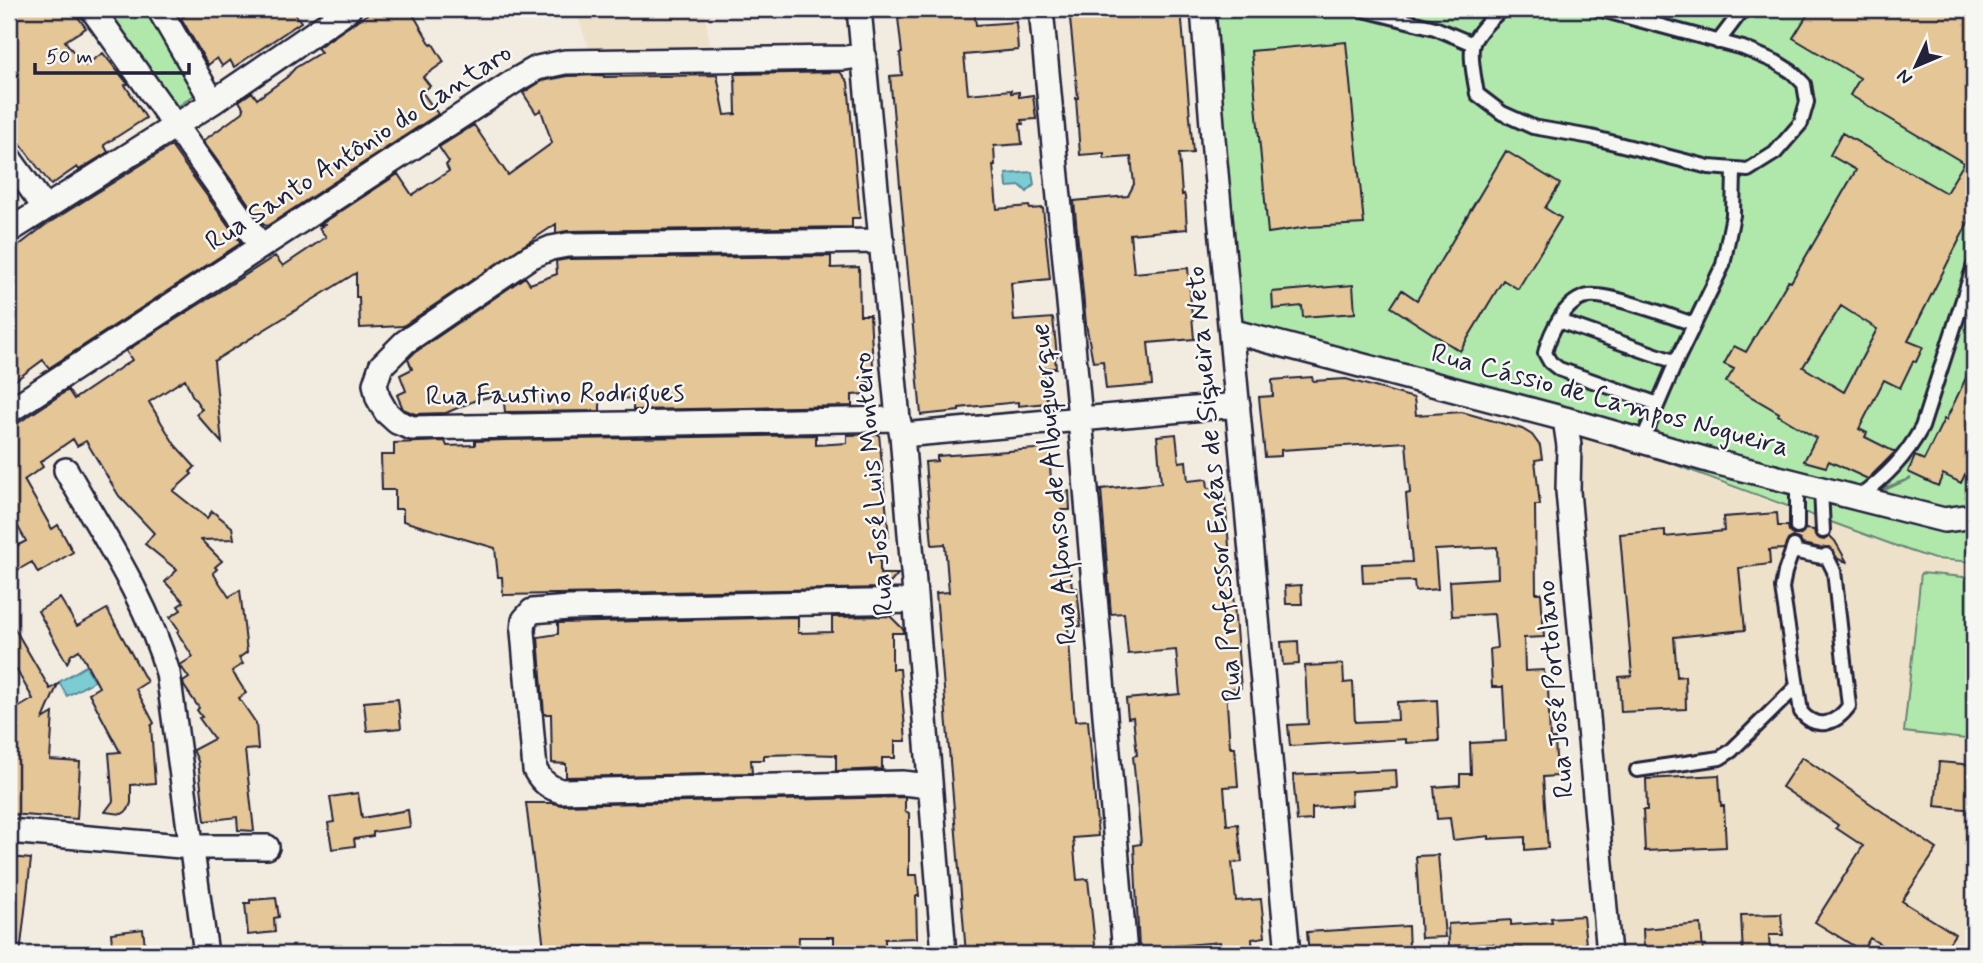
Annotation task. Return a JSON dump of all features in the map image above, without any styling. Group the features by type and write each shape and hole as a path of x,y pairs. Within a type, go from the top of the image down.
{"street":[{"path":"92,9 261,246"},
{"path":"159,9 213,102"},
{"name":"Rua José Luis Monteiro","path":"859,9 900,427 944,954"},
{"name":"Rua Alfonso de Albuquerque","path":"1041,9 1080,418 1125,954"},
{"name":"Rua Professor Enéas de Siqueira Neto","path":"1203,9 1289,954"},
{"path":"9,231 213,102 336,12"},
{"name":"Rua Santo Antônio do Cantaro","path":"9,411 516,80 548,65 565,62 845,58 864,55"},
{"path":"9,158 45,208"},
{"name":"Rua Faustino Rodrigues","path":"882,241 639,243 551,248 530,257 405,342 381,366 375,384 378,398 386,412 397,422 412,428 900,427 1080,418 1238,405"},
{"name":"Rua Cássio de Campos Nogueira","path":"1231,331 1944,520 1974,516"},
{"name":"Rua José Portolano","path":"1565,419 1569,446 1569,504 1609,954"},
{"path":"66,470 134,589 168,673 206,954"},
{"path":"914,601 533,611 526,617 523,631 535,771 541,781 561,791 902,783 930,786"},
{"path":"9,831 192,847 267,846"}],"lane":[{"path":"1360,9 1435,28 1473,44"},
{"path":"1502,9 1490,19 1473,44 1477,94 1502,113 1533,127 1591,137 1709,167 1748,170 1775,153 1801,123 1807,103 1804,84 1776,62 1743,48 1598,9"},
{"path":"1718,42 1743,9"},
{"path":"1642,441 1676,362 1723,265 1733,215 1734,170"},
{"path":"1858,498 1882,480 1913,445 1922,426 1974,265"},
{"path":"1658,404 1567,372 1549,362 1545,353 1548,340 1566,310 1576,301 1591,296 1619,301 1694,324"},
{"path":"1559,321 1676,362"},
{"path":"1797,483 1797,527"},
{"path":"1821,489 1823,531"},
{"path":"1793,549 1826,557 1833,571 1849,706 1840,719 1819,724 1808,720 1801,712 1797,686 1782,588 1793,549"},
{"path":"1637,770 1720,758 1731,751 1797,686"}],"shaded area":[{"path":"575,9 704,9 712,54 592,58"},
{"path":"1578,431 1933,561 1974,564 1974,954 1615,954 1571,484"}],"green space":[{"path":"106,9 149,9 200,91 176,108"},
{"path":"1204,9 1974,9 1974,513 1867,498 1911,478 1858,498 1239,326"},
{"path":"1635,450 1974,519 1974,562 1934,559"},
{"path":"1921,573 1974,578 1974,740 1904,732"}],"water":[{"path":"1032,172 1034,185 1027,192 1021,186 1007,187 1006,174"},
{"path":"86,666 94,681 67,696 59,682"}],"building":[{"path":"9,9 72,9 86,28 65,41 84,66 103,53 128,84 125,85 146,118 104,145 108,152 79,170 77,167 51,185 9,129"},
{"path":"195,9 292,9 301,22 234,67 230,60 222,66 217,58 208,65 181,18"},
{"path":"375,9 410,9 444,62 423,77 430,86 422,92 438,114 267,226 264,225 203,141 243,112 239,101 252,92 257,99 295,68 321,52 317,48"},
{"path":"897,9 974,9 976,25 1016,22 1018,50 964,55 968,94 1011,90 1011,93 1019,92 1019,97 1033,95 1036,119 1022,120 1022,144 994,146 993,165 997,209 1029,206 1030,209 1043,208 1050,279 1011,283 1014,321 1053,318 1057,356 1056,368 1045,368 1047,403 1018,406 1018,402 921,415 890,76 902,75"},
{"path":"1069,9 1181,9 1193,153 1179,154 1187,229 1130,234 1134,273 1188,268 1194,339 1148,343 1152,385 1106,389 1103,361 1093,362 1086,324 1074,201 1128,196 1134,184 1131,157 1104,159 1104,153 1080,155 1078,98"},
{"path":"1811,9 1974,9 1974,211 1908,341 1923,347 1916,362 1913,361 1900,388 1884,380 1859,429 1867,433 1865,437 1895,452 1868,479 1829,461 1826,467 1804,461 1816,438 1726,382 1734,369 1724,364 1734,346 1746,352 1788,281 1791,282 1856,170 1830,155 1842,133 1946,193 1964,163 1850,95 1860,78 1793,38","holes":["1841,306 1877,329 1844,392 1803,367"]},
{"path":"1346,42 1364,224 1308,227 1268,233 1251,51"},
{"path":"840,72 848,82 860,218 852,218 852,227 556,233 556,224 403,326 360,328 356,273 214,361 222,443 196,414 202,409 185,379 149,402 175,445 195,467 190,472 192,474 173,491 207,518 212,511 232,527 234,539 201,540 222,561 213,573 229,597 240,590 247,652 239,658 243,664 232,671 246,693 239,698 256,723 258,749 245,750 254,831 238,830 237,817 205,821 198,761 193,750 214,739 199,718 202,717 197,710 199,708 183,682 189,678 180,665 193,657 170,617 181,610 178,606 184,602 165,582 177,570 145,544 154,533 119,496 86,441 77,446 73,439 40,462 43,467 24,480 52,529 58,525 73,552 38,573 32,562 16,571 9,558 9,550 26,541 9,511 9,429 68,390 74,399 132,360 126,351 275,256 283,266 326,237 319,228 324,225 320,225 398,174 412,195 449,171 446,165 449,162 439,147 474,125 508,175 552,143 541,110 536,113 523,93 542,81 568,76 717,75 725,115 736,114 735,74"},
{"path":"171,146 241,243 49,368 43,360 9,385 9,253 44,226"},
{"path":"1506,151 1560,184 1545,208 1561,218 1518,289 1503,280 1460,351 1391,307 1402,290 1417,300"},
{"path":"831,256 831,268 859,267 860,315 870,315 874,382 865,382 865,394 852,395 852,406 633,410 633,398 600,399 600,411 505,412 503,394 476,400 446,413 415,414 403,409 397,395 406,391 400,375 412,369 408,359 414,353 525,277 530,284 557,274 556,261"},
{"path":"1353,285 1355,313 1303,317 1302,306 1273,309 1272,292"},
{"path":"1974,361 1974,455 1961,483 1943,474 1938,486 1908,472 1915,456 1924,460"},
{"path":"1312,377 1313,381 1346,379 1414,398 1416,415 1462,412 1522,429 1532,435 1540,446 1542,459 1535,460 1540,505 1535,505 1536,593 1541,593 1544,637 1524,638 1525,671 1544,670 1545,687 1548,687 1550,739 1555,739 1557,776 1543,777 1548,848 1525,850 1525,837 1489,839 1489,836 1453,840 1450,818 1437,819 1434,787 1460,785 1460,774 1471,774 1470,743 1506,741 1503,687 1492,687 1490,649 1497,648 1494,614 1452,616 1450,581 1498,578 1497,547 1435,550 1438,589 1415,591 1414,581 1363,583 1362,564 1412,562 1406,494 1410,493 1406,442 1281,450 1281,456 1265,457 1259,397 1273,396 1272,380"},
{"path":"879,434 889,537 880,537 880,574 898,574 886,588 503,595 495,548 403,521 403,509 395,509 395,490 382,490 381,455 394,455 394,443 445,441 447,446 475,445 475,441 506,440 816,435 816,445 847,443 847,435"},
{"path":"1176,434 1179,462 1186,461 1188,481 1207,479 1208,488 1224,487 1241,688 1226,689 1230,747 1235,747 1238,786 1224,787 1227,825 1238,824 1242,862 1232,863 1236,901 1261,899 1265,937 1252,939 1253,954 1221,954 1220,942 1139,949 1134,845 1141,844 1133,756 1137,755 1133,717 1128,718 1126,699 1180,694 1176,650 1128,654 1124,613 1111,614 1101,489 1161,483 1157,436"},
{"path":"1049,448 1051,481 1054,481 1055,492 1069,491 1070,510 1061,510 1066,570 1070,570 1072,588 1077,588 1081,626 1068,627 1075,721 1088,720 1098,836 1073,838 1077,880 1088,879 1096,954 966,954 936,593 949,592 945,544 932,545 925,462 937,461 937,456"},
{"path":"1777,513 1778,526 1788,526 1793,535 1801,535 1805,529 1814,530 1820,539 1824,540 1830,536 1847,562 1838,559 1830,547 1802,544 1793,537 1788,540 1784,549 1769,550 1770,564 1739,568 1745,630 1674,637 1677,677 1685,676 1686,709 1621,712 1619,677 1632,676 1620,534 1665,530 1665,537 1724,531 1723,517"},
{"path":"1301,585 1302,604 1286,604 1285,586"},
{"path":"60,598 77,626 107,609 147,682 136,689 154,723 151,726 155,783 131,785 131,803 128,810 122,814 105,812 113,801 109,753 120,752 89,693 99,687 79,650 71,655 67,663 38,611"},
{"path":"890,616 904,630 904,633 892,633 892,669 900,669 906,741 895,741 895,758 882,758 882,769 836,771 836,755 764,755 764,760 751,760 752,773 566,777 566,764 552,763 551,714 544,714 538,637 558,634 558,623 798,617 798,633 832,632 832,617"},
{"path":"9,619 50,689 58,684 43,719 53,713 50,760 80,762 77,819 9,814 9,713 33,699 16,669 9,673"},
{"path":"1298,641 1299,664 1283,665 1281,642"},
{"path":"1343,664 1344,683 1353,682 1355,722 1398,720 1397,702 1437,700 1439,741 1406,743 1406,739 1290,746 1288,725 1308,724 1305,666"},
{"path":"398,699 401,728 367,731 364,702"},
{"path":"1802,757 1937,849 1902,901 1955,934 1942,954 1897,954 1870,938 1862,951 1815,922 1863,846 1836,828 1838,825 1782,787"},
{"path":"1939,762 1974,765 1974,810 1935,806"},
{"path":"1396,770 1397,788 1351,791 1352,805 1312,808 1312,820 1297,821 1293,775"},
{"path":"1719,775 1726,847 1645,851 1643,810 1647,810 1646,779"},
{"path":"358,793 362,818 408,810 410,827 373,832 373,836 354,839 355,846 332,849 328,823 334,822 330,797"},
{"path":"905,797 905,811 909,813 909,875 917,875 919,896 916,896 917,938 885,939 885,950 834,952 834,937 799,937 798,953 628,954 628,946 544,948 526,803 561,805"},
{"path":"1438,855 1445,937 1421,938 1416,856"},
{"path":"9,857 31,859 20,954 9,954"},
{"path":"276,898 279,917 274,918 275,932 248,935 245,903 250,903 250,900"},
{"path":"1781,914 1783,935 1769,935 1770,954 1743,954 1741,915"},
{"path":"1583,916 1586,944 1583,944 1584,954 1522,954 1522,948 1494,950 1493,944 1449,946 1448,924 1511,920 1511,925 1552,922 1551,918"},
{"path":"1701,924 1703,954 1644,954 1643,929"},
{"path":"1408,926 1409,950 1389,951 1389,954 1309,954 1307,932"},
{"path":"143,929 146,954 113,954 111,933"}]}
